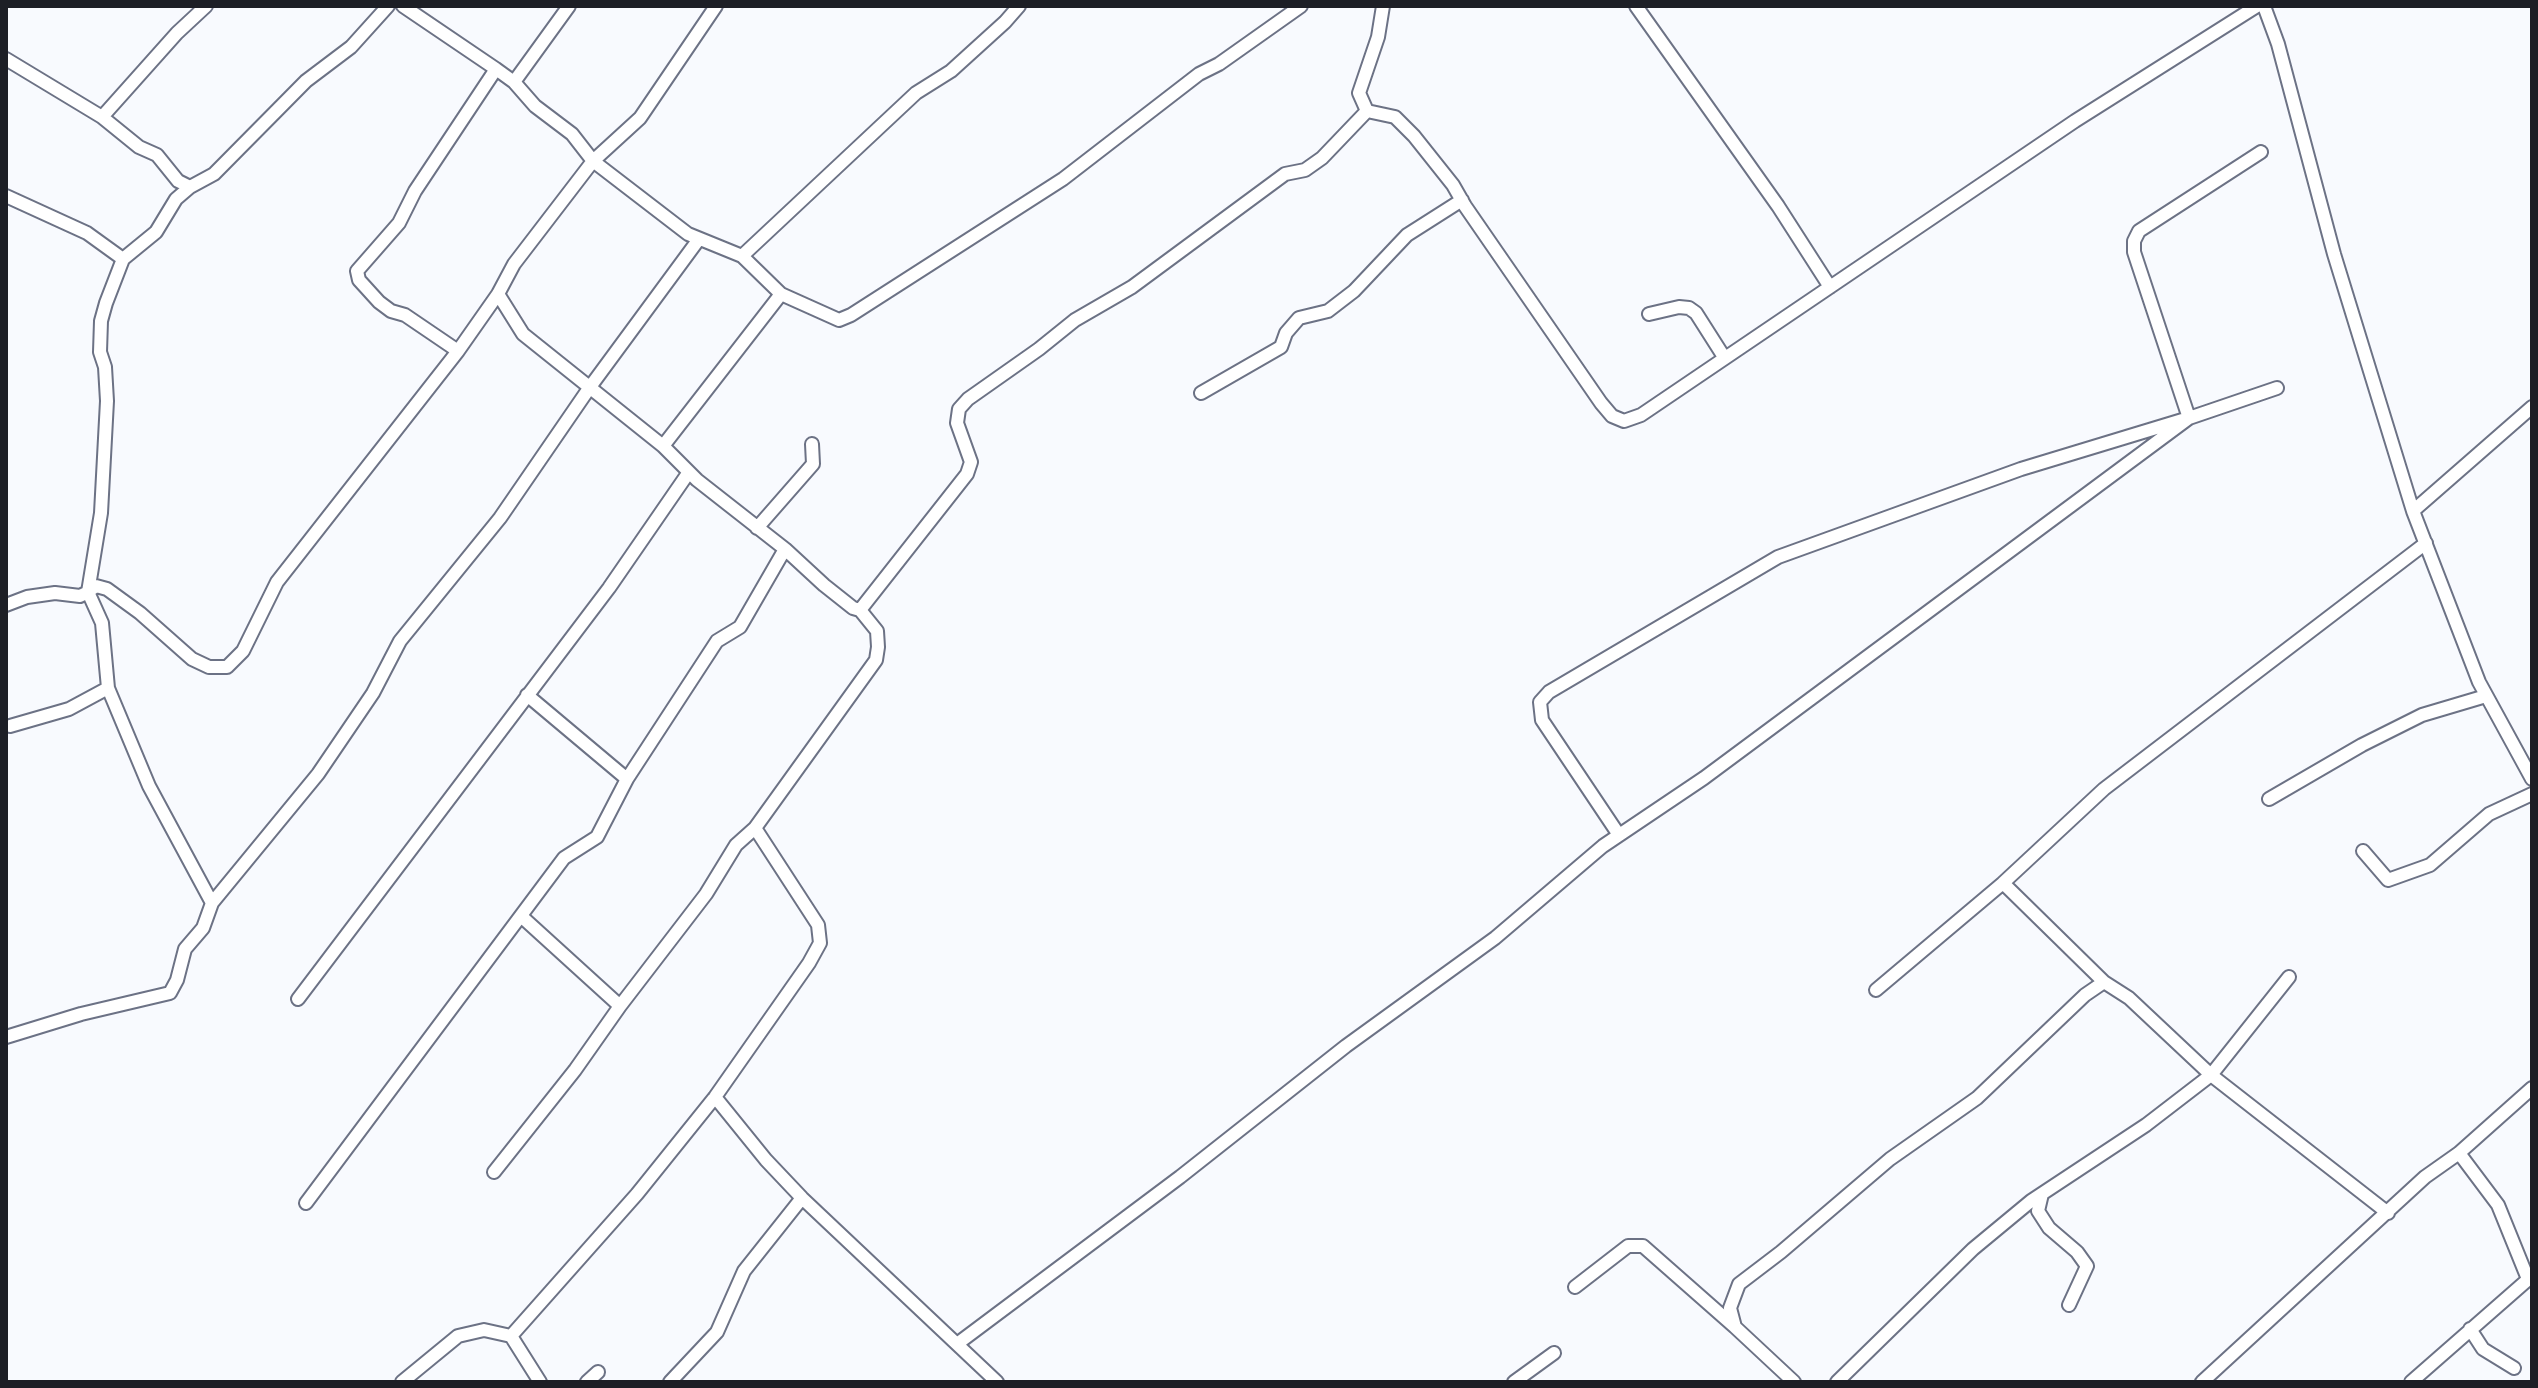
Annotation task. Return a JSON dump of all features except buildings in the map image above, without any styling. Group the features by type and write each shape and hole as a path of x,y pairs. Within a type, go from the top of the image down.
{"street":[{"path":"102,117 177,33 206,6"},
{"path":"212,903 149,786 108,688 102,623 88,592 101,513 106,433 107,401 105,367 100,352 101,321 123,259 156,232 176,199 214,174 306,81 351,47 388,6"},
{"path":"514,82 569,6"},
{"path":"6,605 55,593 80,596 96,586 107,589 140,613 192,659 209,667 227,667 243,651 277,582 458,351 498,294 514,264 593,161 640,118 716,6"},
{"path":"742,256 916,93 951,71 1019,6"},
{"path":"407,7 514,82 535,106 572,134 593,161 688,234 742,256 781,294 839,320 1063,179 1199,74 1219,64 1301,6"},
{"path":"1367,111 1359,93 1378,37 1383,6"},
{"path":"1636,6 1778,206 1830,287"},
{"path":"1367,111 1395,117 1414,136 1453,185 1612,416 1624,421 1641,415 2075,121 2257,6"},
{"path":"2264,6 2278,44 2334,254 2413,511 2486,696 2532,779"},
{"path":"6,59 102,117 139,147 157,155 178,181 190,187"},
{"path":"458,351 405,315 391,311 379,302 359,280 357,271 399,223 415,191 496,69"},
{"path":"860,610 967,474 971,462 957,423 959,409 968,399 1075,320 1132,287 1285,174 1305,170 1322,158 1367,111"},
{"path":"2189,418 2134,252 2134,241 2139,231 2261,152"},
{"path":"6,196 87,233 123,259"},
{"path":"1201,393 1281,347 1286,333 1299,318 1328,311 1354,291 1407,235 1462,200"},
{"path":"6,1037 81,1014 170,993 177,980 185,949 203,928 212,903 318,774 373,693 400,641 500,518 590,387 699,239"},
{"path":"494,1172 575,1070 706,894 736,845 755,828 876,660 877,631 860,610 834,593 689,472 663,446 523,334 498,294"},
{"path":"663,446 781,294"},
{"path":"1649,314 1679,307 1689,308 1696,313 1724,357"},
{"path":"1619,835 1542,720 1540,702 1549,692 1778,557 2021,469 2277,388"},
{"path":"2413,511 2532,407"},
{"path":"957,1344 1180,1177 1346,1046 1495,938 1619,835 1704,778 2189,418"},
{"path":"757,528 813,464 812,444"},
{"path":"298,999 609,588 689,472"},
{"path":"1876,990 2003,883 2104,789 2426,543"},
{"path":"306,1203 564,858 597,837 627,779 717,641 740,627 785,549"},
{"path":"10,726 69,709 108,688"},
{"path":"527,695 627,779"},
{"path":"2269,799 2362,745 2422,715 2486,696"},
{"path":"2363,851 2388,880 2430,865 2489,814 2532,794"},
{"path":"511,1336 637,1194 715,1097 820,943 818,925 755,828"},
{"path":"2003,883 2104,982 2129,998 2211,1075 2388,1213"},
{"path":"521,916 620,1006"},
{"path":"1837,1382 1973,1249 2042,1194 2146,1125 2211,1075 2289,977"},
{"path":"1735,1327 1730,1308 1739,1284 1890,1159 1977,1098 2085,995 2104,982"},
{"path":"2202,1382 2425,1177 2459,1153 2532,1088"},
{"path":"715,1097 766,1160 802,1198 997,1382"},
{"path":"2411,1382 2530,1278 2498,1205 2459,1153"},
{"path":"2042,1194 2038,1211 2049,1228 2077,1252 2087,1266 2069,1305"},
{"path":"670,1382 717,1332 744,1271 802,1198"},
{"path":"1575,1287 1628,1246 1643,1246 1794,1382"},
{"path":"2470,1329 2483,1349 2514,1368"},
{"path":"402,1382 458,1336 484,1330 511,1336 540,1382"},
{"path":"1514,1382 1554,1353"},
{"path":"587,1382 598,1372"}]}
